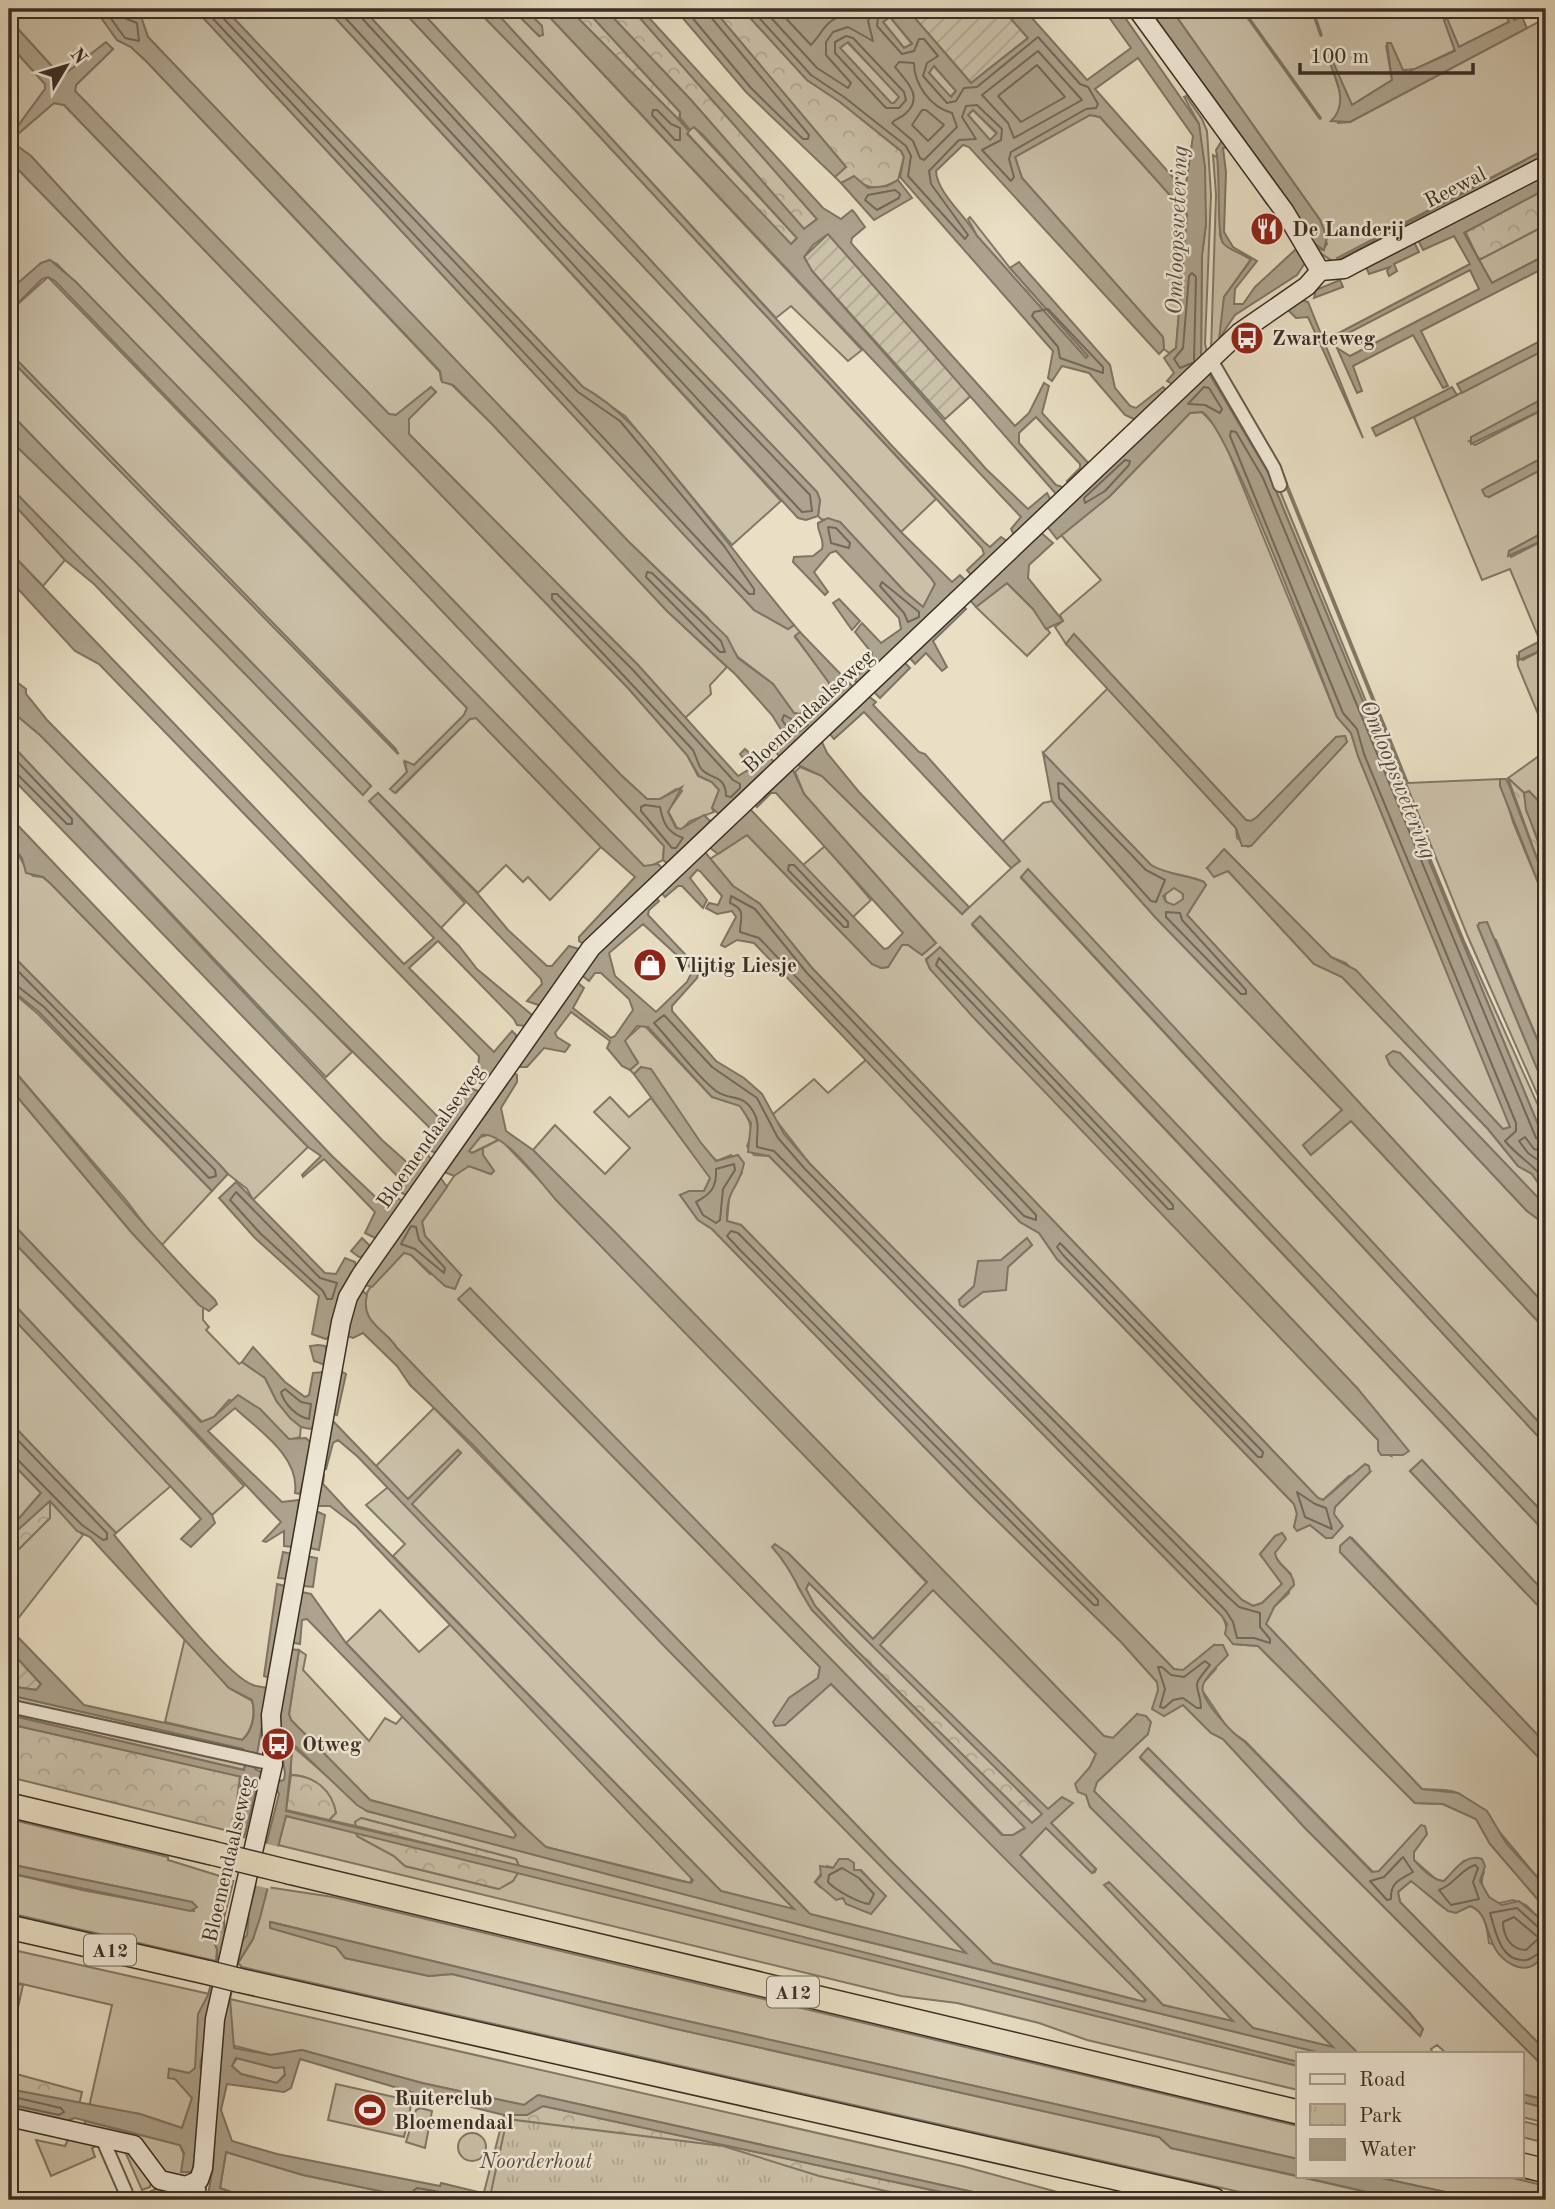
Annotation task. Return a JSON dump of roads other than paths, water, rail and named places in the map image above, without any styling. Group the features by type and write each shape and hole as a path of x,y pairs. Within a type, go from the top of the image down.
{"highway":[{"name":"A12","path":"9,1805 1296,2112"},
{"name":"A12","path":"9,1927 1214,2200"},
{"path":"1524,2166 1546,2171"}],"street":[{"path":"1138,9 1190,88 1285,212 1320,271 1307,286 1239,333 1204,368 1274,468 1280,485"},
{"name":"Reewal","path":"1320,271 1344,269 1546,165"},
{"name":"Bloemendaalseweg","path":"196,2192 203,2168 215,2019 270,1775 271,1715 319,1435 348,1297 591,948 1204,368"},
{"path":"9,1706 270,1775"},
{"path":"9,2117 138,2147 160,2180 186,2186 196,2192"},
{"path":"102,2138 125,2193"}],"water":[{"path":"95,9 121,9 141,17 148,37 628,541 727,637 738,658 773,684 794,713 800,714 830,688 795,636 800,632 854,688 783,758 779,757 775,749 784,741 785,736 772,715 736,675 667,611 453,385 442,382 440,371 147,62 131,47 117,40"},
{"path":"195,9 225,9 583,387 597,395 632,425 794,625 788,629 754,610"},
{"path":"327,9 363,9 562,226 817,492 820,500 818,516 806,520 798,518"},
{"path":"401,9 419,9 901,532 952,582 960,575 965,580 964,585 859,684 855,681 872,653 855,632 862,623 881,643 901,629 899,618 836,551 830,553 814,572 828,592 825,595 793,562 794,557 813,556 822,549 818,523 828,518 840,522 905,592 923,607 935,584 931,578 797,430"},
{"path":"476,9 493,9 893,447 984,542 990,547 1001,537 1010,543 975,575 971,575 967,570 984,554 982,548 574,109"},
{"path":"512,9 525,9 542,26 543,35 539,36"},
{"path":"542,9 569,9 679,120 689,131 687,134 791,244 797,238 703,135 694,127 690,130 680,118 680,112 585,9 605,9 691,100 804,229 817,219 632,9 641,9 823,208 841,219 852,210 854,212 865,227 852,238 851,243 1015,426 1029,413 1044,383 1049,386 1042,413 1092,467 1070,485 1067,481 1080,468 1080,464 1036,417 1019,433 1019,443 1056,485 1066,488 1061,496 1056,494 828,234 813,245 804,257 812,271 986,469 1028,509 1047,493 1053,504 1016,539 1011,529 1021,517"},
{"path":"675,9 713,9 846,167 835,177 746,92"},
{"path":"742,9 907,9 971,83 1028,38 1002,9 1024,9 1087,80 1131,48 1103,9 1119,9 1199,124 1205,167 1206,224 1202,255 1201,361 1176,386 1167,381 1174,373 1164,358 1176,348 1187,214 1100,117 1090,115 1015,157 1022,178 1163,337 1164,349 1159,354 969,147 963,145 936,171 941,188 977,236 1086,358 1088,356 1010,268 1019,262 1110,365 1115,388 1130,406 1136,408 1163,387 1166,390 1166,395 1138,421 1125,415 1089,373 1062,366 1052,381 1048,378 1053,351 900,177 904,157 901,151 840,102 807,80","holes":["890,17 912,44 904,48 883,22","848,42 899,97 894,103 891,103 840,48","1138,58 1193,136 1185,191 1095,89","934,66 956,91 951,97 929,73","973,110 997,133 990,140 968,115"]},
{"path":"1147,9 1171,9 1320,220 1327,237 1324,250 1312,242"},
{"path":"1504,9 1509,9 1514,20 1522,17 1527,28 1350,122 1331,121 1337,114 1340,98 1337,81 1327,56 1330,55 1352,105 1392,80 1387,43 1391,43 1403,70 1408,72 1455,51 1444,20 1447,18 1459,47 1509,22"},
{"path":"9,19 58,73 65,74 106,42 113,49 76,85 75,91 389,414 396,415 431,387 436,392 409,419 409,434 638,665 738,776 751,768 740,754 745,749 758,761 765,755 775,762 721,816 712,808 719,790 712,782 699,776 687,755 628,688 64,105 54,103 19,133 15,130 45,89 45,84 9,44"},
{"path":"1223,139 1274,206 1271,208 1267,204 1228,147 1223,148 1226,172 1224,232 1233,247 1257,261 1235,289 1234,304 1243,304 1255,287 1296,249 1305,263 1297,275 1235,315 1219,339 1224,297 1251,260 1226,246 1221,237 1216,150"},
{"path":"9,140 31,156 125,259 621,775 647,799 660,799 682,787 668,812 676,828 681,829 704,815 713,824 668,864 663,860 664,846 643,823 246,404 9,160"},
{"path":"1546,149 1546,156 1345,260 1336,261"},
{"path":"1546,174 1546,189 1464,233 1492,283 1546,255 1546,267 1421,331 1448,386 1443,388 1413,335 1353,366 1362,391 1357,393 1337,348 1350,356 1479,289 1470,270 1337,339 1335,335 1470,264 1454,236 1423,250 1418,240"},
{"path":"854,176 868,188 887,186 898,180 912,198 874,220 841,183"},
{"path":"1414,242 1419,252 1394,264 1397,271 1389,276 1387,271 1390,267 1369,274 1366,267"},
{"path":"50,260 75,281 644,866 658,864 663,869 585,945 579,941 579,937 635,877 601,847 476,718 470,719 395,793 390,789 407,772 405,761 414,765 464,715 467,708 55,281 48,277 42,279 9,312 9,281 18,283 41,263"},
{"path":"1340,280 1343,287 1314,298 1316,290"},
{"path":"1302,300 1308,302 1363,438 1308,317 1296,318 1287,309"},
{"path":"1546,338 1546,349 1462,393 1457,384"},
{"path":"9,352 396,749 398,754 9,358"},
{"path":"1207,370 1269,474 1546,1144 1546,1194 1532,1174 1518,1166 1488,1129 1342,977 1314,964 1228,871 1214,877 1207,868 1224,849 1331,957 1356,970 1503,1129 1510,1127 1358,756 1351,733 1337,717 1252,502 1215,427 1202,412 1190,413 1110,496 1057,539 1046,525"},
{"path":"1452,387 1457,395 1376,436 1372,428"},
{"path":"1546,397 1546,408 1471,444 1471,437"},
{"path":"9,412 371,786 363,795 136,562 9,439"},
{"path":"1546,456 1546,467 1489,497 1485,496 1482,490"},
{"path":"9,486 459,946 477,969 532,1015 526,1026 517,1025 438,941 409,968 494,1052 512,1031 516,1035 516,1040 486,1085 477,1082 479,1056 99,664 75,651 9,579 9,551 404,964 434,938 94,584 65,560 9,499"},
{"path":"1039,531 1053,543 1029,565 1028,578 1063,621 1046,629 1033,609 1007,583 976,607 969,599"},
{"path":"1546,531 1546,539 1508,556 1509,551"},
{"path":"839,599 860,621 852,630 833,603"},
{"path":"963,606 966,609 933,641 947,667 942,671 926,653 915,664 909,657"},
{"path":"1074,634 1246,820 1251,821 1257,817 1336,737 1345,736 1347,742 1251,846 1242,846 1236,828 1066,644"},
{"path":"1546,638 1546,648 1519,660 1519,652"},
{"path":"904,662 910,668 880,698 873,691"},
{"path":"9,676 26,689 26,694 47,720 441,1120 446,1119 467,1087 478,1091 478,1096 438,1154 431,1151 436,1134 268,968 40,735 9,709"},
{"path":"867,695 876,702 873,705 919,752 925,754 1020,861 1011,868 864,712 834,739 830,734 832,727"},
{"path":"9,742 382,1140 410,1165 428,1155 433,1162 409,1196 402,1193 401,1180 9,775"},
{"path":"822,742 827,753 859,792 969,907 962,914 822,776 796,764 813,744"},
{"path":"1043,753 1151,865 1204,882 1206,885 1187,915 1546,1306 1546,1330 1351,1121 1311,1155 1303,1145 1342,1110 1155,917 1052,801","holes":["1174,888 1183,894 1183,899 1174,905 1166,902 1163,896"]},
{"path":"792,768 804,794 936,943 922,955 908,945 902,945 888,967 881,968 872,964 747,835 718,854 709,847 748,807 884,949 888,948 903,933 776,793 771,793 757,807 753,803"},
{"path":"1500,779 1506,779 1509,785 1546,883 1546,902 1500,786"},
{"path":"1529,791 1546,809 1538,816 1546,838 1546,860 1526,810 1524,793"},
{"path":"378,793 477,893 508,930 547,966 552,966 569,946 579,949 541,1006 527,1001 542,984 541,979 369,801"},
{"path":"9,816 332,1156 384,1205 396,1197 402,1201 377,1239 365,1233 375,1212 324,1159 303,1177 321,1156 308,1147 51,884 43,877 26,873 22,858 9,842"},
{"path":"704,851 733,886 760,904 812,968 1318,1498 1323,1500 1365,1464 1369,1466 1370,1472 1335,1507 1334,1514 1343,1526 1332,1538 1326,1538 1310,1525 1297,1531 1294,1527 1297,1514 1294,1504 1057,1259 1039,1233 1020,1222 754,943 737,940 725,947 721,945 736,917 732,911 717,914 706,908 709,903 718,905 722,896 700,871 697,870 690,878 707,900 703,908 682,886 678,886 665,897 661,892"},
{"path":"1028,869 1546,1430 1546,1445 1021,877"},
{"path":"656,897 659,901 649,910 648,915 699,969 697,978 672,1006 672,1011 716,1061 744,1078 762,1094 784,1134 810,1164 1242,1600 1253,1606 1262,1603 1282,1584 1260,1554 1275,1536 1282,1533 1286,1539 1275,1553 1276,1558 1291,1576 1294,1585 1274,1607 1266,1624 1422,1789 1458,1793 1487,1811 1506,1843 1546,1887 1546,1909 1490,1844 1476,1819 1443,1804 1415,1803 1258,1646 1233,1644 1225,1634 1227,1624 1222,1616 769,1156 748,1152 751,1123 740,1106 712,1097 648,1027 637,1026 625,1041 638,1063 630,1070 622,1066 607,1048 610,1041 571,1012 555,1033 570,1045 565,1052 544,1048 527,1067 517,1067 577,982 584,988 573,1008 611,1038 633,1010 629,999 601,973 595,973 589,981 579,973 590,959","holes":["643,924 693,970 687,982 656,1012 615,976 609,953"]},
{"path":"980,916 1546,1516 1546,1533 972,924"},
{"path":"1487,922 1546,1060 1546,1090 1478,927 1479,923"},
{"path":"940,947 1358,1389 1409,1451 1403,1455 1381,1455 1378,1440 973,1017 930,969 926,960"},
{"path":"9,952 228,1174 212,1191 39,1012 9,988"},
{"path":"1393,1051 1400,1053 1546,1206 1546,1225 1527,1211 1390,1065 1386,1056"},
{"path":"9,1065 135,1214 215,1300 217,1304 209,1311 199,1305 132,1233 9,1087"},
{"path":"641,1067 651,1069 716,1161 738,1155 744,1163 729,1201 727,1221 741,1225 1174,1669 1183,1670 1214,1645 1223,1645 1228,1655 1210,1673 1203,1685 1211,1707 1372,1872 1379,1871 1421,1825 1425,1826 1427,1834 1414,1852 1414,1860 1428,1873 1444,1881 1465,1860 1482,1859 1485,1866 1480,1881 1489,1897 1502,1905 1519,1901 1544,1922 1547,1930 1546,1948 1537,1962 1522,1968 1513,1965 1496,1950 1477,1910 1470,1906 1456,1913 1448,1911 1411,1881 1398,1892 1400,1902 1546,2051 1546,2069 1305,1828 1223,1739 1211,1733 1183,1705 1164,1716 1152,1709 1158,1690 1157,1682 1121,1642 973,1497 712,1229 698,1220 680,1195 689,1191 704,1191 710,1178 634,1074"},
{"path":"513,1072 517,1075 517,1082 501,1108 506,1131 533,1150 616,1233 1104,1736 1113,1738 1137,1714 1146,1716 1151,1722 1148,1734 1097,1782 1094,1791 1357,2052 1317,2052 828,1932 367,1811 357,1805 293,1744 286,1811 538,1870 1296,2061 1296,2066 286,1816 260,1918 253,1939 238,1963 230,1999 234,2048 271,2055 302,2050 422,2083 524,2105 538,2095 1009,2200 978,2200 543,2106 527,2115 504,2115 418,2094 300,2059 291,2088 284,2092 227,2084 221,2110 232,2141 277,2154 440,2186 441,2183 511,2200 423,2200 303,2175 226,2152 220,2188 253,2200 207,2200 213,2167 221,2015 240,1943 247,1935 249,1912 279,1794 275,1787 258,1783 224,1918 225,1941 201,2061 204,2078 191,2172 181,2172 184,2153 180,2145 75,2118 60,2123 9,2111 9,2089 140,2114 182,2128 192,2098 175,2079 168,2078 169,2069 189,2073 195,2068 198,2014 208,1995 217,1959 217,1949 210,1934 233,1835 242,1777 9,1724 9,1715 244,1770 246,1762 256,1764 255,1769 280,1781 284,1780 285,1773 276,1719 288,1649 299,1650 289,1714 291,1720 370,1800 514,1838 516,1835 307,1619 302,1620 300,1644 289,1642 297,1595 302,1592 311,1594 346,1643 510,1814 546,1847 681,1881 691,1883 693,1880 356,1526 330,1506 318,1506 316,1501 319,1474 324,1475 323,1484 349,1512 721,1891 794,1909 358,1457 338,1440 333,1443 326,1469 321,1468 332,1420 408,1499 458,1450 461,1453 412,1504 810,1914 966,1953 666,1648 473,1445 410,1385 397,1366 363,1333 353,1338 347,1336 354,1301 361,1289 367,1295 367,1312 374,1324 890,1860 993,1963 1144,2002 1146,2000 831,1684 785,1725 775,1726 773,1722 789,1698 818,1678 820,1667 458,1299 470,1288 1002,1835 1013,1835 1025,1828 812,1610 772,1547 775,1544 789,1554 873,1639 927,1582 501,1141 482,1135 469,1151 472,1153 483,1148 483,1155 494,1171 491,1174 469,1166 454,1176 444,1172 443,1168","holes":["809,1583 1042,1814 1032,1823 850,1644 815,1606 806,1589","933,1590 1096,1754 1090,1767 1075,1784 1078,1792 1086,1795 1090,1807 1333,2047 1253,2028 1109,1882 1104,1885 1233,2021 1163,2005 1020,1855 1046,1828 1092,1873 1096,1869 1051,1823 1073,1803 1062,1797 1048,1809 880,1645","236,2058 275,2068 284,2067 285,2075 277,2083 241,2074 232,2066"]},
{"path":"440,1177 447,1187 422,1222 425,1236 461,1275 455,1289 445,1286 411,1255 404,1253 372,1287 364,1285"},
{"path":"236,1182 325,1273 336,1274 345,1258 355,1262 356,1268 331,1335 326,1339 312,1334 319,1296 255,1238 219,1198"},
{"path":"9,1220 201,1422 214,1417 238,1395 260,1409 289,1439 306,1438 312,1444 300,1494 295,1493 295,1480 284,1456 235,1408 208,1431 282,1502 299,1500 293,1547 284,1546 284,1531 266,1542 263,1541 281,1522 9,1237"},
{"path":"362,1238 371,1247 365,1256 359,1257 351,1251"},
{"path":"1027,1238 1032,1245 1008,1267 1006,1290 983,1292 963,1307 960,1305 959,1300 974,1286 978,1261 1001,1260"},
{"path":"9,1299 212,1515 215,1523 191,1547 181,1539 201,1519 9,1314"},
{"path":"310,1346 325,1346 328,1352 325,1365 314,1361"},
{"path":"253,1347 285,1382 305,1397 309,1395 313,1373 324,1372 316,1425 310,1429 301,1427 290,1418 277,1402 265,1378 242,1362"},
{"path":"339,1370 346,1374 337,1415 333,1414"},
{"path":"9,1421 116,1533 114,1535 161,1592 223,1662 253,1685 268,1689 257,1755 247,1756 243,1749 9,1695 9,1686 36,1690 41,1684 9,1649 9,1628 84,1705 242,1740 249,1732 253,1716 252,1700 229,1688 90,1537 77,1531 50,1501 9,1538 9,1530 41,1493 9,1460"},
{"path":"1422,1460 1546,1594 1546,1614 1410,1471"},
{"path":"312,1512 325,1515 319,1550 305,1547"},
{"path":"1350,1537 1546,1744 1546,1765 1340,1552 1340,1546"},
{"path":"283,1552 292,1554 287,1579 278,1578"},
{"path":"305,1556 317,1558 313,1587 304,1586 299,1580"},
{"path":"277,1584 285,1586 270,1678 264,1676"},
{"path":"1148,1748 1409,2012 1423,2029 1420,2036 1140,1757"},
{"path":"839,1859 848,1859 854,1863 854,1870 860,1870 886,1896 871,1914 846,1904 843,1898 836,1900 815,1882 821,1876 820,1866 833,1868"},
{"path":"9,1864 192,1902 197,1907 190,1911 9,1873"},
{"path":"270,1922 603,2002 1296,2159 1296,2176 1171,2148 1159,2137 672,2028 452,1974 429,1976 345,1958 336,1947 270,1928"},
{"path":"1524,2094 1546,2100 1546,2108 1524,2102"},
{"path":"1307,2178 1381,2178 1482,2200 1402,2200"}],"waterway":[{"path":"1242,9 1320,118"},
{"path":"1312,9 1321,35"}],"place":[{"name":"De Landerij","path":"1267,229"},
{"name":"Zwarteweg","path":"1247,338"},
{"name":"Vlijtig Liesje","path":"650,965"},
{"name":"Otweg","path":"278,1744"},
{"name":"Ruiterclub Bloemendaal","path":"370,2110"}],"water label":[{"name":"Omloopswetering","path":"1176,230"},
{"name":"Omloopswetering","path":"1399,779"}],"park label":[{"name":"Noorderhout","path":"536,2161"}]}
